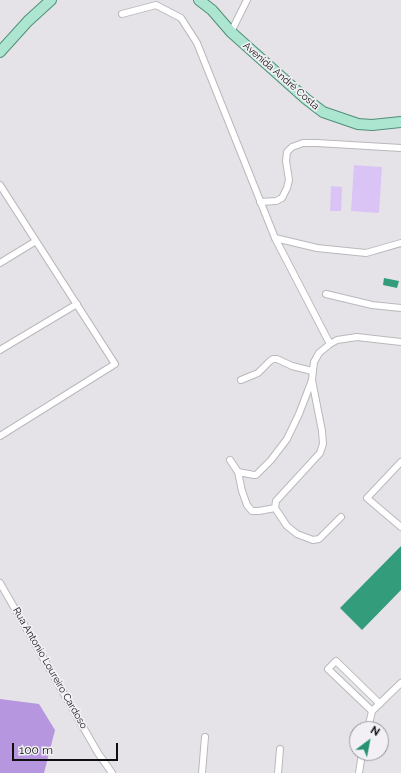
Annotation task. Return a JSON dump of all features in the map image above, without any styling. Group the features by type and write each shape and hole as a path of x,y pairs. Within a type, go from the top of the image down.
{"main road":[{"path":"0,52 28,21 51,0"},
{"name":"Avenida André Costa","path":"199,0 212,10 232,32 306,99 323,112 342,120 358,124 372,125 401,122"}],"street":[{"path":"232,32 247,0"},
{"path":"122,14 156,5 180,18 197,43 275,238 330,344"},
{"path":"260,202 276,201 282,198 289,180 286,161 287,152 292,147 303,143 317,143 401,148"},
{"path":"0,185 115,364 0,436"},
{"path":"275,238 317,248 366,253 401,243"},
{"path":"0,263 36,241"},
{"path":"326,294 372,305 401,308"},
{"path":"0,350 77,304"},
{"path":"341,517 319,539 313,540 297,534 287,526 275,508 276,500 320,453 323,444 322,431 312,380 314,362 319,353 330,344 338,340 357,337 401,342"},
{"path":"241,380 258,373 273,359 312,371"},
{"path":"238,472 256,475 271,460 287,439 312,380"},
{"path":"230,460 238,472 242,491 248,505 252,510 259,511 275,508"},
{"path":"401,462 367,498 401,527"},
{"name":"Rua Antonio Loureiro Cardoso","path":"0,583 98,753 112,773"},
{"path":"372,711 328,669 336,662 380,704"},
{"path":"370,721 372,711 401,683"},
{"path":"202,773 205,738"},
{"path":"278,773 280,749"},
{"path":"359,773 361,761"}],"shaded area":[{"path":"354,165 382,167 379,213 351,211"},
{"path":"331,186 342,187 341,211 330,211"},
{"path":"384,278 399,281 397,288 383,285"},
{"path":"401,546 401,590 362,630 340,608"},
{"path":"0,699 39,704 55,730 44,773 0,773"}]}
